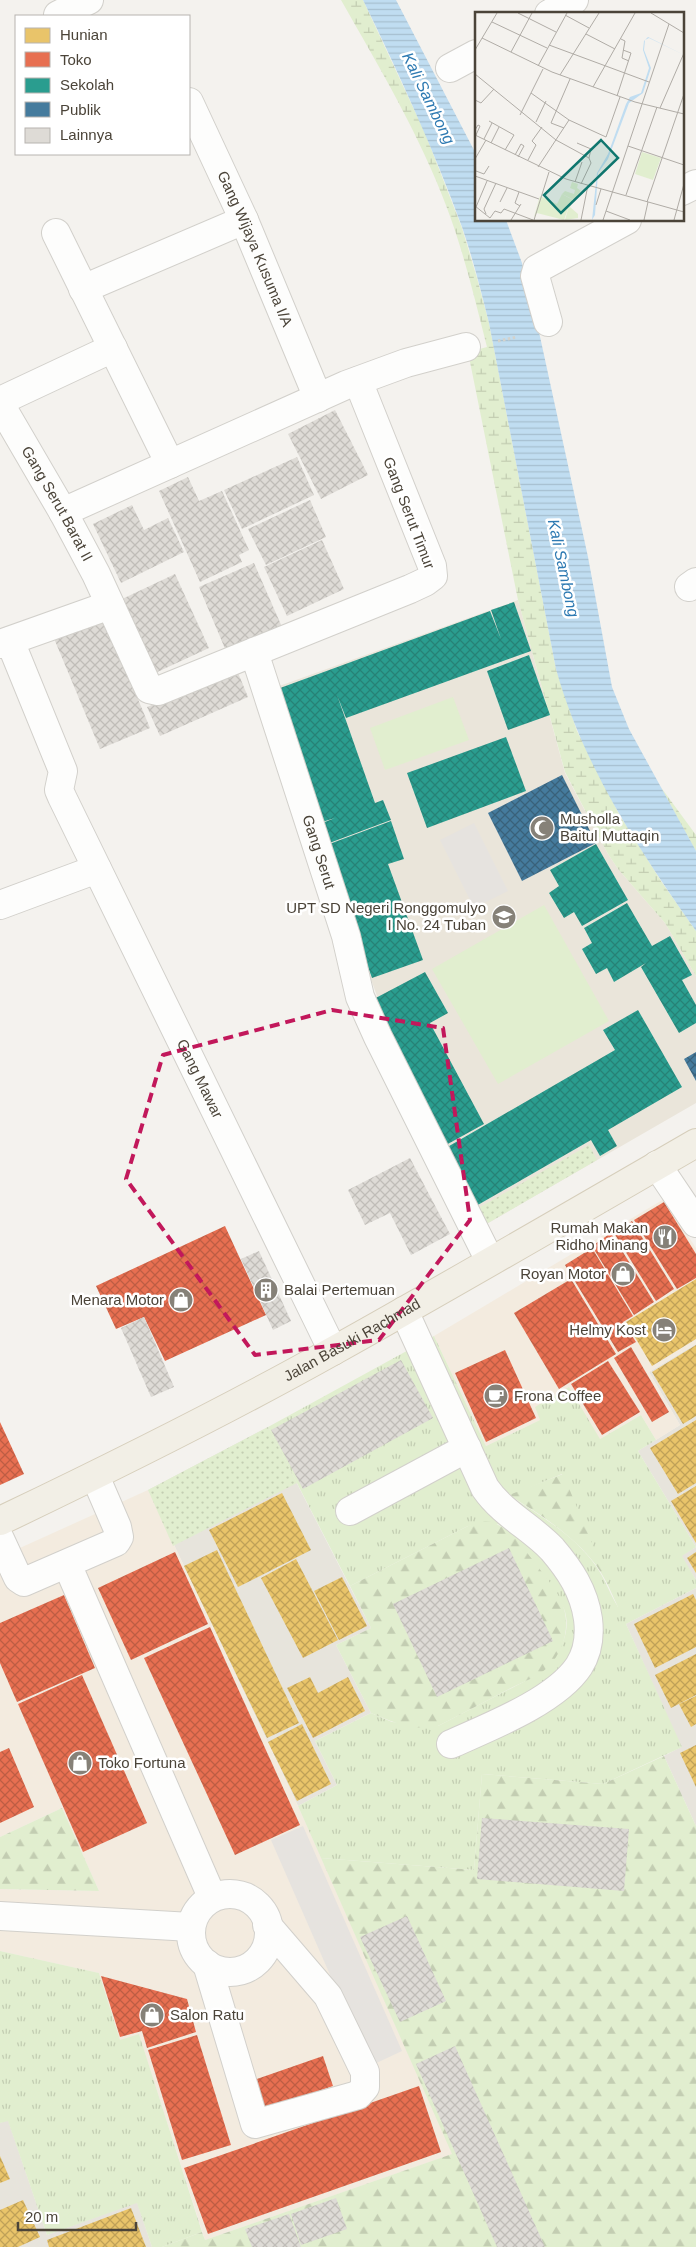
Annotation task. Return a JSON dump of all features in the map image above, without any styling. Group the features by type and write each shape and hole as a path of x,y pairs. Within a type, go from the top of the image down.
{"main road":[{"name":"Jalan Basuki Rachmad","path":"0,1521 95,1476 333,1352 696,1143"}],"street":[{"path":"55,10 89,0"},
{"path":"553,12 574,0"},
{"path":"450,68 475,55"},
{"name":"Gang Wijaya Kusuma I/A","path":"190,104 244,220 318,398"},
{"path":"684,190 696,184"},
{"path":"83,289 244,220"},
{"path":"548,322 535,276 536,269 625,221"},
{"path":"56,233 170,464"},
{"path":"63,512 358,381 413,361 466,347"},
{"path":"0,402 112,348"},
{"name":"Gang Serut Timur","path":"254,652 410,589 433,576 432,566 358,381"},
{"name":"Gang Serut Barat II","path":"0,402 63,512 110,605"},
{"path":"5,642 110,605 145,682 151,690 162,690 254,652"},
{"name":"Gang Mawar","path":"5,642 63,771 59,790 333,1352"},
{"name":"Gang Serut","path":"254,652 346,936 360,996 378,1037 490,1261"},
{"path":"0,905 97,869"},
{"path":"657,1166 696,1223"},
{"path":"404,1311 486,1488 493,1499 550,1548 570,1572 584,1600 589,1629 588,1643 582,1660 574,1673 562,1684 534,1704 451,1744"},
{"path":"350,1511 467,1448"},
{"path":"0,1539 16,1575 22,1582 27,1582 112,1544 119,1537 117,1527 95,1476"},
{"path":"67,1564 212,1897"},
{"path":"226,1894 238,1894 251,1900 260,1908 267,1920 267,1925 269,1934 260,1958 250,1967 238,1971 225,1972 207,1964 195,1951 190,1940 191,1927 195,1915 202,1905 212,1897 226,1894"},
{"path":"0,1916 191,1927"},
{"path":"207,1964 255,2124 358,2095 365,2087 365,2072 331,2000 267,1925"}],"path":[{"path":"495,341 522,336"}],"highlighted area":[{"path":"332,1010 443,1028 470,1220 379,1340 255,1355 126,1179 163,1055"}],"shaded area":[{"name":"UPT SD Negeri Ronggomulyo I No. 24 Tuban","path":"518,600 565,773 608,854 618,869 665,923 696,976 696,1103 483,1226 368,1001 377,996 323,845 271,689"},
{"path":"474,823 508,891 474,908 440,840"},
{"path":"664,1199 696,1248 696,1344 649,1372 680,1425 656,1440 641,1415 600,1439 540,1420 486,1446 434,1336"},
{"path":"696,1344 696,1547 638,1451 680,1425 649,1372"},
{"path":"268,1427 371,1628 336,1645 371,1713 315,1741 337,1785 298,1806 148,1490"},
{"path":"148,1490 298,1806 453,2154 205,2240 139,2035 120,2041 99,1973 0,1951 0,1889 99,1891 62,1808 0,1837 0,1557"},
{"path":"696,1547 696,1580 681,1556"},
{"path":"696,1588 696,1826 664,1756 681,1747 626,1624"},
{"path":"303,1826 402,2051 370,2066 271,1840"},
{"path":"8,2120 47,2235 137,2202 152,2247 0,2247 0,2123"}],"green space":[{"path":"341,0 363,0 425,133 462,228 489,323 556,669 577,731 619,814 661,881 696,931 696,976 665,923 618,869 608,854 565,772 518,600 468,352 487,347 464,259 447,208 412,128"},
{"path":"453,697 469,740 385,770 370,728"},
{"path":"660,786 696,835 696,851 695,850"},
{"path":"544,905 609,1021 498,1084 432,969"},
{"path":"589,1145 597,1160 483,1226 475,1210"},
{"path":"434,1336 486,1446 540,1420 535,1407 569,1387 600,1439 641,1415 656,1440 638,1451 696,1547 682,1556 696,1580 696,1588 626,1624 682,1747 603,1784 482,1774 474,1870 321,1858 298,1806 337,1785 315,1741 371,1713 392,1722 438,1726 541,1672 555,1657 560,1648 564,1639 566,1619 564,1609 541,1573 521,1547 498,1524 468,1526 350,1586 268,1427","holes":["562,1474 618,1606 596,1566 578,1545 556,1527 510,1496"]},
{"path":"268,1427 297,1483 173,1546 148,1490"},
{"path":"563,1474 626,1624 605,1579 587,1554 556,1526 509,1495"},
{"path":"485,1521 493,1522 514,1537 549,1581 561,1600 565,1613 566,1627 558,1654 545,1670 535,1676 438,1726 429,1728 412,1727 395,1723 371,1713 336,1645 371,1628 350,1586 468,1526"},
{"path":"664,1756 696,1826 696,2247 162,2247 202,2232 205,2240 452,2154 321,1858 474,1870 482,1774 603,1784"},
{"path":"62,1808 99,1891 0,1889 0,1837"},
{"path":"0,1951 99,1973 120,2040 139,2034 202,2232 162,2247 152,2247 137,2203 47,2235 8,2121 0,2123"}],"water":[{"name":"Kali Sambong","path":"363,0 396,0 475,152 475,221 506,221 522,263 588,557 612,687 629,729 696,851 696,931 654,870 615,806 597,773 567,705 556,669 489,323 462,227 403,84"}],"building: Hunian":[{"name":"Helmy Kost","path":"696,1279 696,1339 652,1366 626,1322"},
{"path":"696,1345 696,1416 683,1424 652,1372"},
{"path":"696,1420 696,1483 678,1494 650,1448"},
{"path":"696,1486 696,1543 671,1501"},
{"path":"282,1493 311,1550 238,1587 209,1530"},
{"path":"217,1550 299,1723 267,1738 184,1566"},
{"path":"696,1552 696,1573 687,1558"},
{"path":"296,1559 338,1640 303,1658 261,1578"},
{"path":"342,1577 367,1626 339,1640 314,1591"},
{"path":"693,1594 696,1600 696,1647 655,1668 634,1624"},
{"path":"696,1654 696,1695 671,1708 655,1675"},
{"path":"310,1677 318,1693 348,1677 365,1711 313,1738 287,1688"},
{"path":"696,1696 696,1724 691,1727 679,1704"},
{"path":"302,1724 331,1784 297,1801 268,1742"},
{"path":"696,1745 696,1787 680,1753"},
{"path":"0,2156 10,2179 0,2183"},
{"path":"23,2200 40,2237 18,2247 0,2247 0,2210"},
{"path":"131,2208 146,2247 49,2247 47,2240"}],"building: Toko":[{"name":"Rumah Makan Ridho Minang","path":"664,1202 696,1254 696,1278 677,1289 634,1220"},
{"path":"632,1221 674,1289 656,1301 614,1233"},
{"name":"Menara Motor","path":"225,1226 266,1315 165,1361 144,1317 116,1329 96,1286"},
{"name":"Royan Motor","path":"611,1233 654,1302 634,1315 592,1246"},
{"path":"592,1248 633,1316 623,1322 636,1342 618,1352 565,1265"},
{"path":"571,1279 616,1354 559,1389 514,1313"},
{"path":"631,1347 669,1412 652,1422 614,1358"},
{"name":"Frona Coffee","path":"505,1350 536,1418 486,1442 455,1373"},
{"path":"608,1361 640,1412 602,1435 571,1384"},
{"path":"0,1422 24,1474 0,1485"},
{"path":"175,1552 208,1624 131,1660 98,1588"},
{"path":"64,1595 95,1668 17,1702 0,1663 0,1623"},
{"path":"210,1627 300,1825 235,1855 144,1658"},
{"path":"82,1675 147,1823 83,1852 18,1704"},
{"path":"9,1748 34,1807 0,1823 0,1752"},
{"name":"Salon Ratu","path":"101,1976 187,1999 196,2032 147,2048 142,2031 120,2037"},
{"path":"197,2035 231,2145 182,2160 148,2050"},
{"path":"323,2056 333,2086 264,2110 254,2080"},
{"path":"419,2086 441,2152 208,2234 184,2168"}],"building: Sekolah":[{"path":"514,602 531,651 346,718 337,695 375,803 383,800 391,820 324,845 317,825 335,818 319,823 272,691 490,611 501,639 491,610"},
{"path":"529,655 550,715 508,730 487,671"},
{"path":"506,737 526,791 427,828 407,773"},
{"path":"391,821 404,859 388,864 423,960 372,978 324,846"},
{"path":"596,844 628,900 582,926 574,912 564,918 549,893 559,886 550,870"},
{"path":"627,903 652,946 670,936 692,975 682,980 696,1005 696,1023 679,1033 641,967 646,963 614,982 607,968 596,974 582,949 592,943 584,928"},
{"path":"425,972 448,1013 430,1023 484,1124 446,1145 370,1001"},
{"path":"638,1010 682,1087 608,1130 617,1146 600,1156 591,1140 476,1206 444,1149 615,1050 603,1030"}],"building: Publik":[{"name":"Musholla Baitul Muttaqin","path":"562,775 596,843 522,881 488,813"},
{"path":"696,1052 696,1081 684,1059"}],"building: Lainnya":[{"path":"335,410 368,475 321,499 288,434"},
{"path":"297,457 314,495 242,529 224,490"},
{"path":"188,477 199,501 222,491 249,550 239,555 242,562 200,582 159,491"},
{"path":"310,500 326,537 266,565 248,529"},
{"path":"132,505 144,530 168,518 184,552 121,583 93,524"},
{"path":"322,540 344,589 287,616 264,567"},
{"path":"254,563 282,627 226,651 199,587"},
{"path":"175,574 209,648 153,674 120,600"},
{"path":"103,615 150,728 100,749 53,636"},
{"path":"236,668 248,697 160,736 147,707"},
{"path":"410,1158 450,1234 411,1255 390,1213 365,1225 348,1190"},
{"name":"Balai Pertemuan","path":"259,1251 291,1321 273,1330 241,1259"},
{"path":"144,1317 174,1387 151,1397 121,1328"},
{"path":"401,1360 433,1418 303,1489 271,1430"},
{"path":"509,1548 553,1641 437,1697 393,1604"},
{"path":"482,1818 629,1829 624,1891 477,1879"},
{"path":"407,1916 446,2001 400,2022 360,1937"},
{"path":"455,2046 545,2247 497,2247 416,2064"},
{"path":"336,2198 347,2229 301,2245 291,2214"},
{"path":"289,2214 301,2247 252,2247 245,2229"}],"place":[{"name":"Musholla Baitul Muttaqin","path":"542,828"},
{"name":"UPT SD Negeri Ronggomulyo I No. 24 Tuban","path":"504,917"},
{"name":"Rumah Makan Ridho Minang","path":"665,1237"},
{"name":"Royan Motor","path":"623,1274"},
{"name":"Balai Pertemuan","path":"266,1290"},
{"name":"Menara Motor","path":"181,1300"},
{"name":"Helmy Kost","path":"664,1330"},
{"name":"Frona Coffee","path":"496,1396"},
{"name":"Toko Fortuna","path":"80,1763"},
{"name":"Salon Ratu","path":"152,2015"}]}
